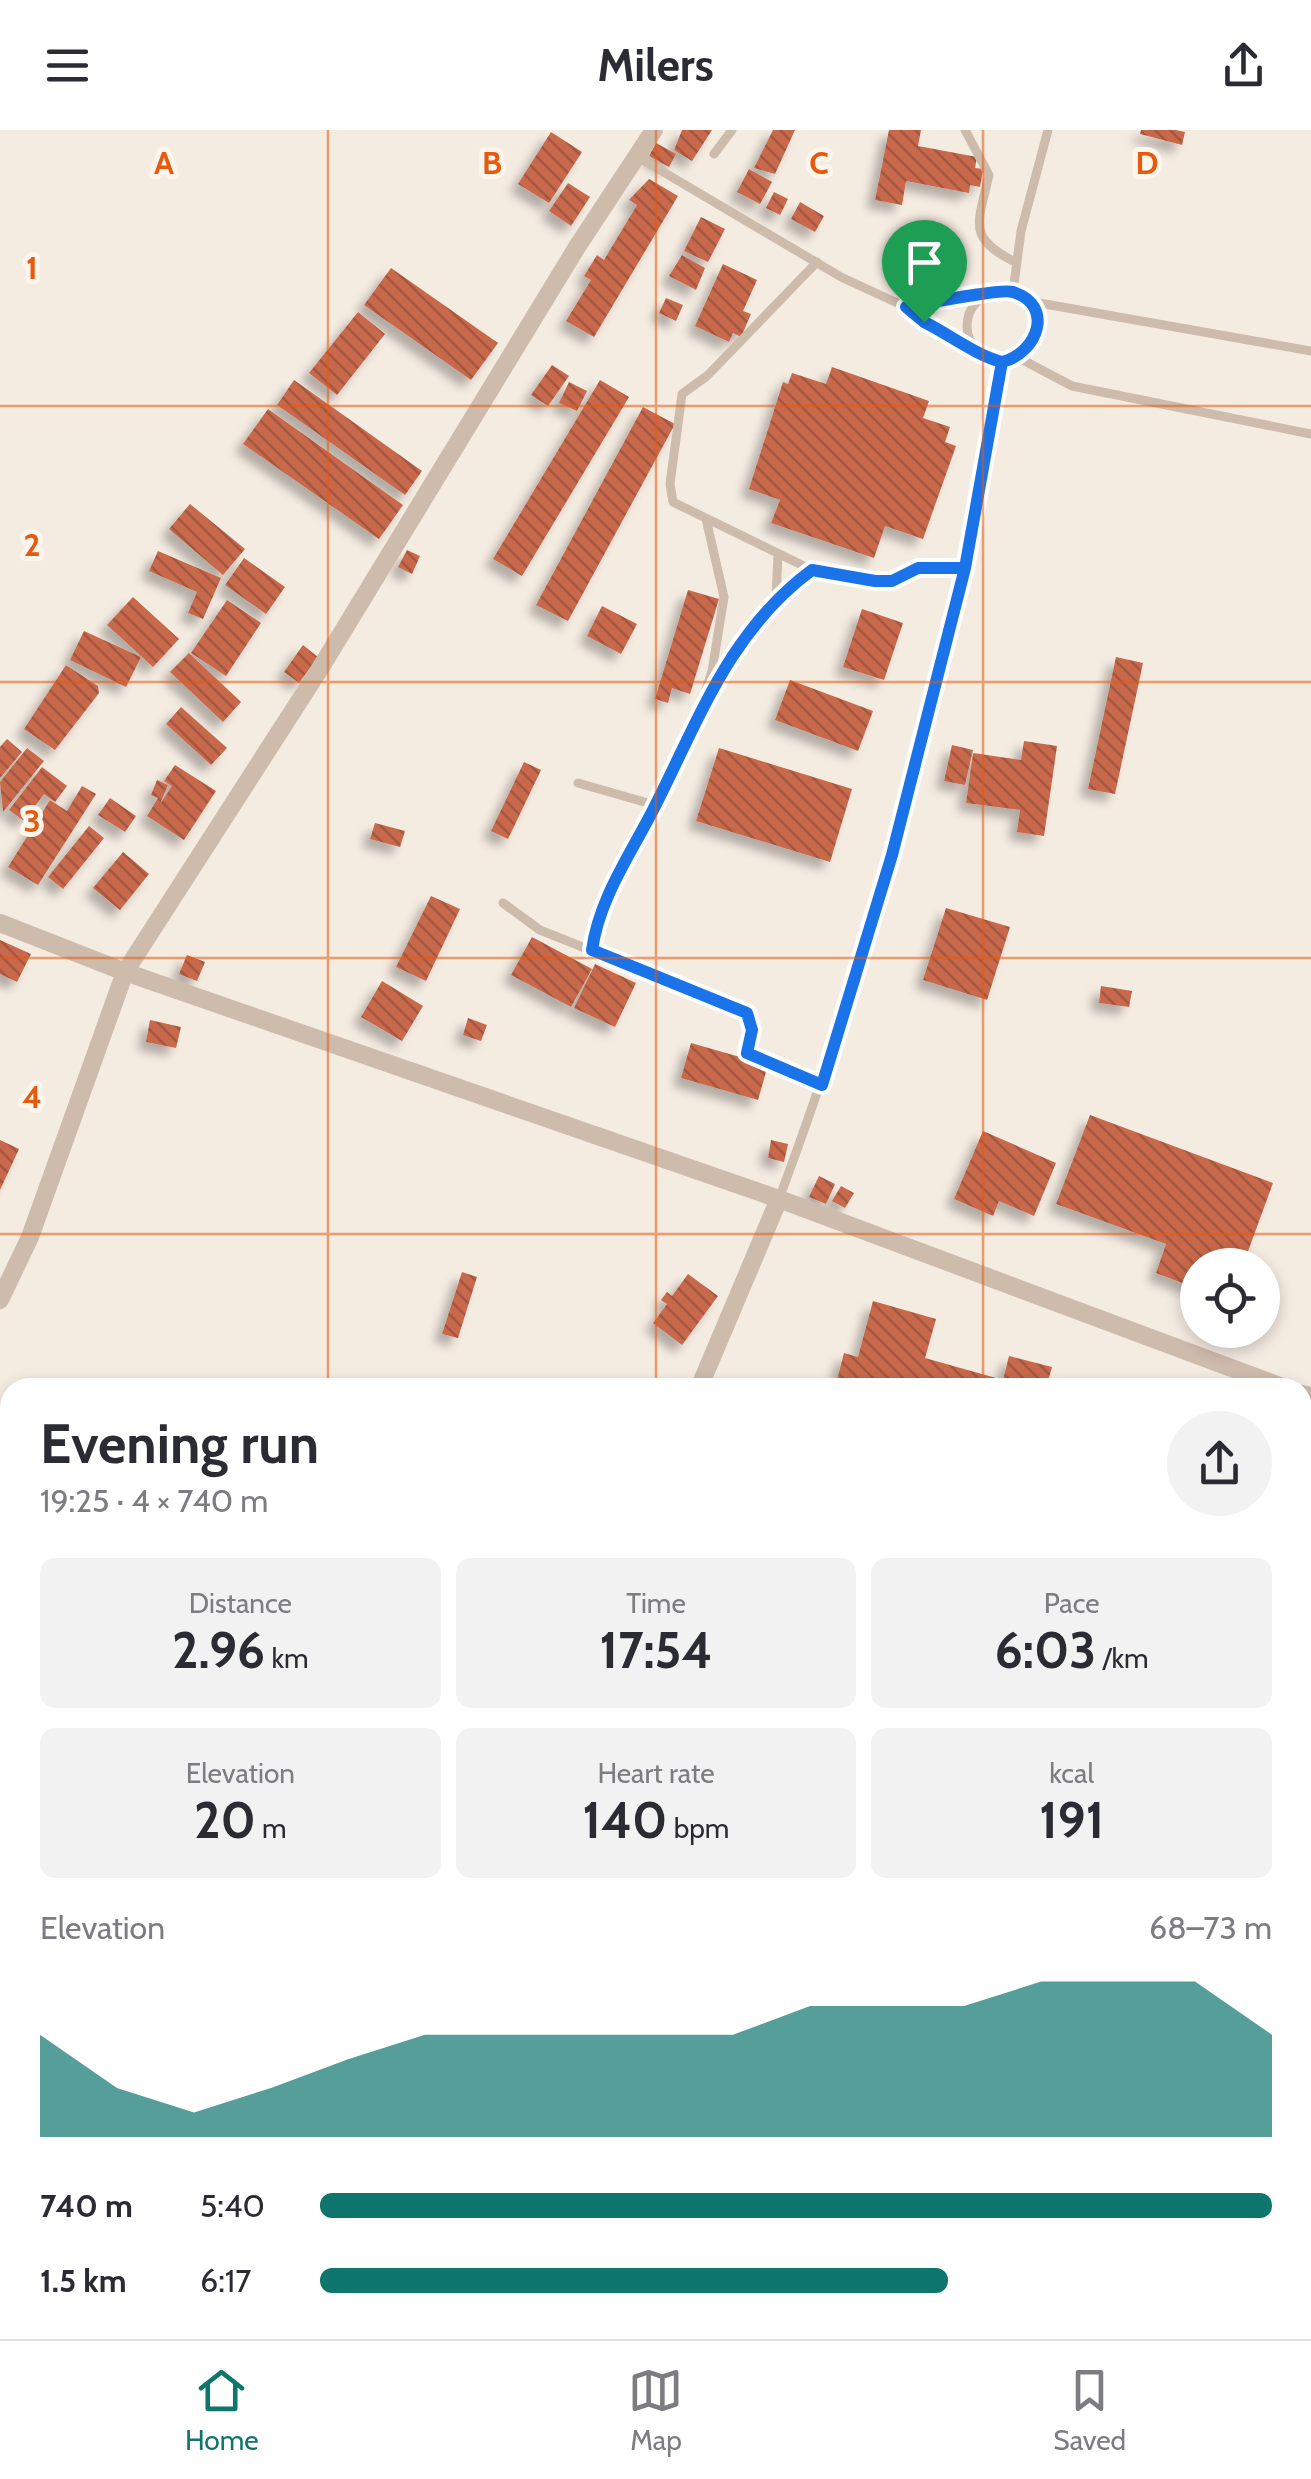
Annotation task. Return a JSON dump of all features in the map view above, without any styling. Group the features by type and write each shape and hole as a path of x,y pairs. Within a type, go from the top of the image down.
{"street":[{"path":"0,1300 30,1237 126,972 318,672 577,247 654,130"},
{"path":"0,923 126,972 780,1199 1256,1378"},
{"path":"703,1378 780,1199"},
{"path":"1225,1378 1228,1368"}],"lane":[{"path":"714,154 732,130"},
{"path":"965,130 989,174 977,228 984,244 1017,263"},
{"path":"1014,292 1017,263 1048,130"},
{"path":"638,157 817,262 906,307 972,346 984,358 1002,362 1019,358 1034,342 1038,321 1028,302"},
{"path":"817,262 706,376 682,394 670,494 673,502 812,570 892,581 918,568 965,568"},
{"path":"906,307 979,298 996,290 1014,292 1028,302 1311,350"},
{"path":"972,346 966,329 968,312 979,298"},
{"path":"1019,358 1072,386 1311,434"},
{"path":"780,1199 822,1085 892,855 965,568 1002,362"},
{"path":"704,700 724,597 706,519"},
{"path":"776,597 778,554"},
{"path":"592,950 605,901 656,806 704,700 776,597 812,570"},
{"path":"578,783 656,806"},
{"path":"503,903 540,930 747,1013 752,1030 747,1053 822,1085"}],"building":[{"path":"682,130 712,130 692,161 674,150"},
{"path":"773,130 795,130 775,174 754,168"},
{"path":"889,130 921,130 918,146 977,157 975,168 983,169 980,187 970,185 969,193 906,181 902,205 875,200"},
{"path":"1141,130 1185,132 1182,145 1140,134"},
{"path":"551,132 582,152 549,203 518,184"},
{"path":"656,143 676,154 669,167 649,156"},
{"path":"749,169 772,182 760,204 737,192"},
{"path":"649,179 678,196 594,337 566,321 591,280 584,276 597,255 604,260 637,205 629,200"},
{"path":"568,183 590,197 571,226 549,211"},
{"path":"774,192 788,199 780,215 766,208"},
{"path":"800,202 824,216 815,232 791,219"},
{"path":"701,217 725,229 708,262 684,251"},
{"path":"682,255 705,268 696,290 669,276"},
{"path":"723,264 757,280 743,311 751,314 741,337 733,333 729,342 695,326"},
{"path":"391,268 498,343 471,380 364,305"},
{"path":"666,298 683,305 676,321 659,313"},
{"path":"358,312 385,334 337,395 309,373"},
{"path":"552,365 569,376 548,406 531,395"},
{"path":"832,367 929,401 923,418 950,427 945,442 956,446 923,539 885,526 874,558 771,523 780,500 749,489 783,382 788,384 792,373 826,384"},
{"path":"294,380 422,471 405,495 277,405"},
{"path":"600,380 629,397 522,576 493,559"},
{"path":"569,382 587,391 577,411 559,403"},
{"path":"643,407 675,424 568,621 536,605"},
{"path":"268,409 403,505 379,539 243,444"},
{"path":"190,504 245,549 223,575 169,529"},
{"path":"407,550 420,556 412,574 398,567"},
{"path":"158,551 221,578 203,619 188,613 197,592 149,571"},
{"path":"244,558 285,587 266,614 225,585"},
{"path":"688,590 719,599 690,694 672,688 668,703 655,699"},
{"path":"133,597 179,639 153,667 107,625"},
{"path":"227,600 261,623 226,676 191,653"},
{"path":"602,606 637,624 621,654 587,636"},
{"path":"862,609 903,623 884,680 843,667"},
{"path":"84,631 141,657 126,687 70,660"},
{"path":"303,645 318,657 299,683 284,672"},
{"path":"189,653 241,702 223,722 170,672"},
{"path":"1116,657 1143,663 1115,794 1088,789"},
{"path":"66,665 98,686 99,693 55,750 24,729"},
{"path":"790,680 873,711 858,751 775,720"},
{"path":"181,707 227,748 211,765 166,724"},
{"path":"7,739 22,752 0,778 0,747"},
{"path":"1024,741 1057,746 1044,836 1017,832 1020,810 966,803 973,753 1021,760"},
{"path":"952,745 973,750 965,785 944,781"},
{"path":"27,748 44,761 3,812 0,782"},
{"path":"719,748 852,789 830,862 696,821"},
{"path":"524,762 541,770 508,839 491,831"},
{"path":"175,765 216,791 184,840 147,816 158,798 151,795 157,780 168,785 160,804 172,786 164,781"},
{"path":"42,767 67,786 55,802 44,794 24,821 9,810"},
{"path":"82,786 96,794 38,885 8,867 50,800 67,811"},
{"path":"110,798 136,816 125,832 98,815"},
{"path":"375,823 405,831 400,847 370,839"},
{"path":"89,826 104,838 63,889 48,877"},
{"path":"123,852 149,874 120,910 93,888"},
{"path":"431,896 460,909 426,981 396,967"},
{"path":"946,908 1010,927 987,1000 923,980"},
{"path":"532,937 592,969 571,1007 511,975"},
{"path":"0,940 31,954 17,982 0,974"},
{"path":"187,955 205,962 197,981 179,974"},
{"path":"595,964 636,983 615,1027 574,1008"},
{"path":"382,981 423,1006 402,1041 361,1017"},
{"path":"1101,986 1132,991 1129,1007 1099,1003"},
{"path":"468,1018 487,1025 481,1041 463,1035"},
{"path":"150,1020 181,1027 176,1048 146,1042"},
{"path":"691,1043 768,1065 758,1100 681,1078"},
{"path":"1090,1115 1273,1183 1249,1248 1180,1248 1180,1282 1156,1273 1166,1244 1056,1204"},
{"path":"983,1131 1056,1163 1034,1216 999,1201 993,1216 954,1199"},
{"path":"0,1140 19,1149 0,1190"},
{"path":"771,1140 788,1144 784,1162 768,1158"},
{"path":"819,1176 835,1184 826,1204 809,1197"},
{"path":"841,1186 854,1193 845,1208 832,1201"},
{"path":"462,1272 477,1277 458,1338 442,1334"},
{"path":"688,1274 718,1296 682,1345 653,1323 667,1304 661,1300 667,1292 672,1296"},
{"path":"873,1301 936,1319 925,1358 996,1378 838,1378 844,1353 858,1357"},
{"path":"1009,1356 1052,1367 1049,1378 1004,1378"}],"route":[{"path":"924,322 906,307 979,298 996,290 1014,292 1028,302 1038,321 1034,342 1019,358 1002,362 983,465 965,568 918,568 892,581 812,570 776,597 704,700 656,806 605,901 592,950 747,1013 752,1030 747,1053 822,1085 892,855 965,568 1002,362 984,358 972,346 924,322"}]}
